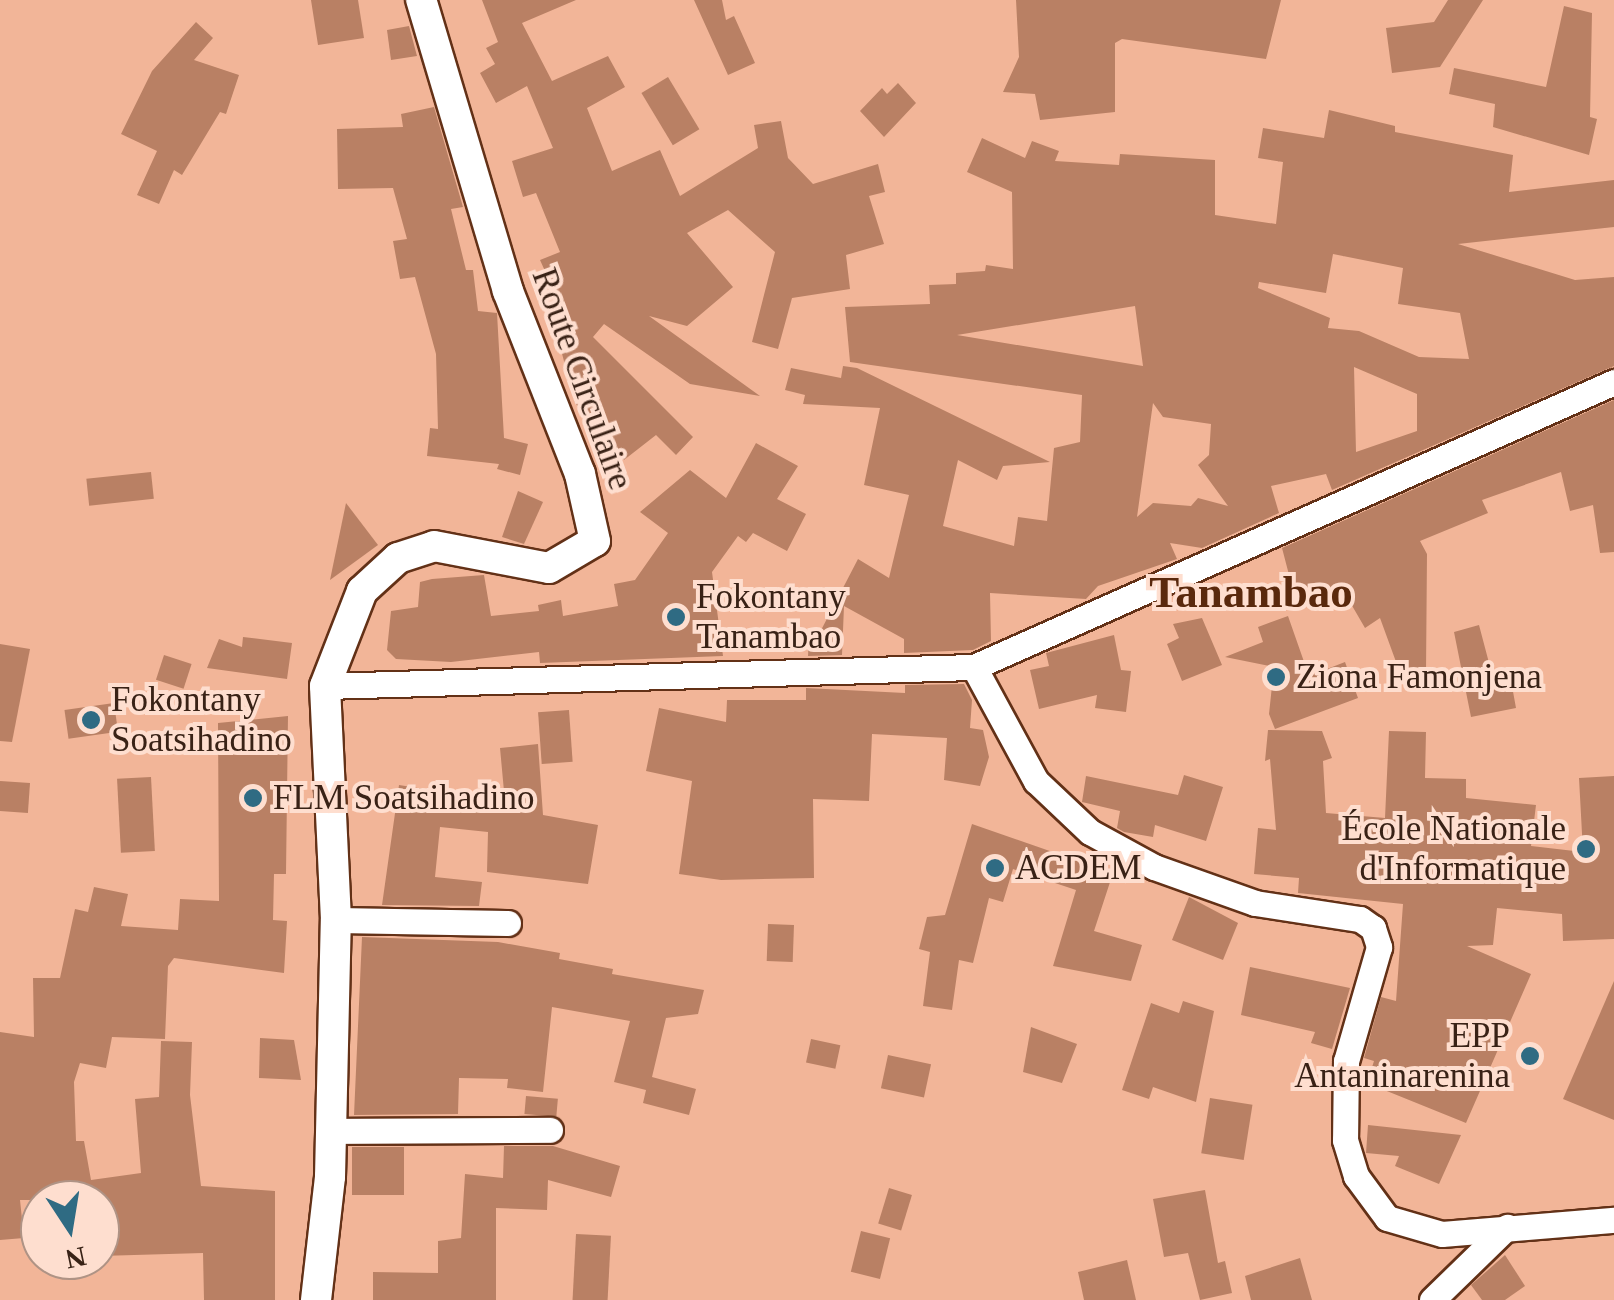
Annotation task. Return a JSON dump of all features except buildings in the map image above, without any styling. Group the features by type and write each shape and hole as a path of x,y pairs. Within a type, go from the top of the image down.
{"street":[{"name":"Route Circulaire","path":"316,1300 330,1131 336,920 326,686 362,591 398,558 434,546 548,568 594,542 580,474 508,291 421,0"},
{"path":"326,686 974,667 1614,382"},
{"path":"974,667 1036,781 1090,832 1154,867 1255,903 1360,920 1373,928 1379,946 1346,1062 1345,1140 1356,1176 1387,1218 1442,1234 1614,1220"},
{"path":"336,920 508,923"},
{"path":"330,1131 550,1130"},
{"path":"1432,1300 1508,1227"}],"place":[{"name":"Fokontany Tanambao","path":"676,617"},
{"name":"Ziona Famonjena","path":"1276,677"},
{"name":"Fokontany Soatsihadino","path":"91,720"},
{"name":"FLM Soatsihadino","path":"253,798"},
{"name":"École Nationale d'Informatique","path":"1586,849"},
{"name":"ACDEM","path":"995,868"},
{"name":"EPP Antaninarenina","path":"1530,1056"}],"district":[{"name":"Tanambao","path":"1251,593"}]}
